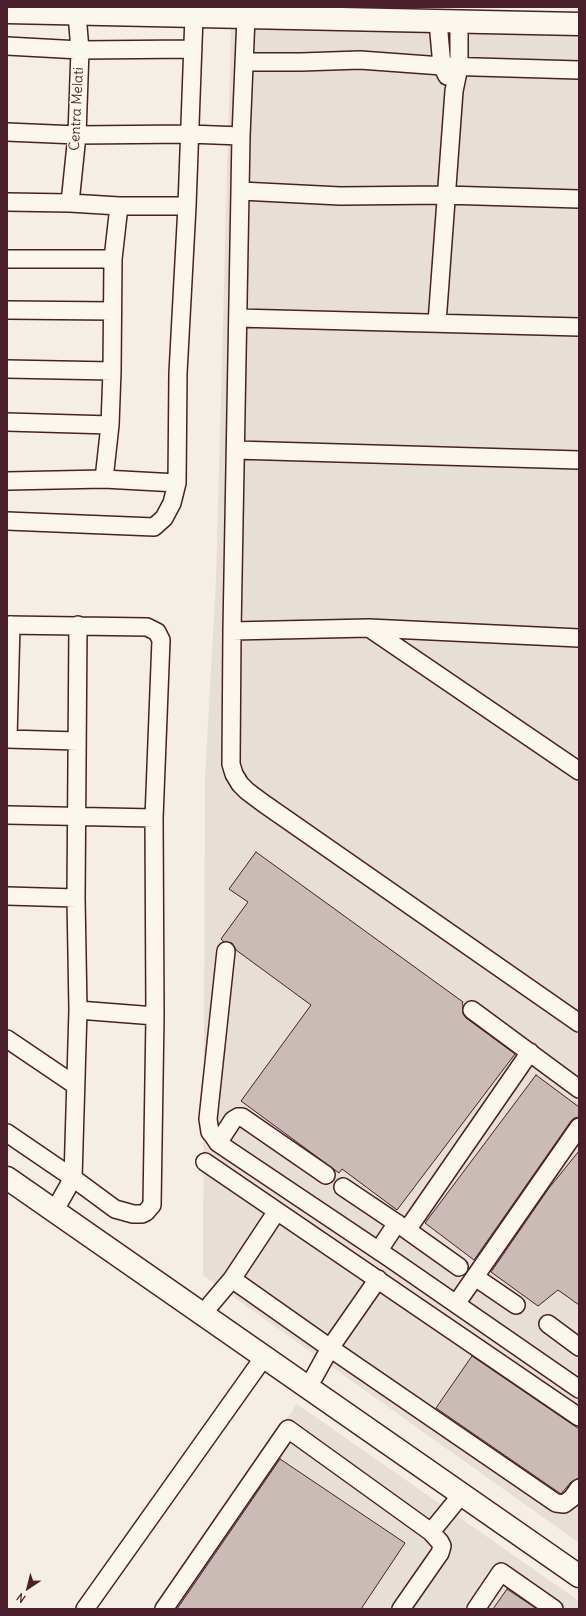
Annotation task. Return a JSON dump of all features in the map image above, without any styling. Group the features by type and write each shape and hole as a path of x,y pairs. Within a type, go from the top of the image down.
{"main road":[{"path":"7,12 579,24"},
{"path":"7,1164 579,1561"},
{"path":"7,1178 579,1576"}],"street":[{"name":"Centra Melati","path":"70,203 77,135 80,50 77,14"},
{"path":"7,521 154,527 159,524 168,512 177,483 178,373 187,206 194,16"},
{"path":"246,17 241,136 232,631 232,764 234,774 240,784 263,803 579,1023"},
{"path":"438,22 442,66 454,91"},
{"path":"437,323 445,195 454,91 459,67 459,22"},
{"path":"7,46 80,50 193,49"},
{"path":"244,62 360,60 459,67 579,70"},
{"path":"7,132 77,135 189,134 241,136"},
{"path":"241,191 340,196 445,195 579,199"},
{"path":"7,202 70,203 119,206 187,206"},
{"path":"104,479 110,425 113,258 119,206"},
{"path":"7,259 113,258"},
{"path":"7,310 112,311"},
{"path":"238,318 579,327"},
{"path":"7,369 112,372"},
{"path":"7,422 110,425"},
{"path":"236,450 579,460"},
{"path":"7,481 104,479 177,483"},
{"path":"7,1133 108,1204 123,1212 142,1214 152,1205 155,1016 154,818 161,640 157,632 147,627 9,625 8,739 77,741"},
{"path":"60,1201 73,1178 78,1010 76,898 78,625"},
{"path":"232,631 369,628 579,638"},
{"path":"369,628 579,771"},
{"path":"7,815 154,818"},
{"path":"7,896 76,898"},
{"path":"226,952 208,1119 210,1132 218,1143 379,1250 579,1389"},
{"path":"78,1010 155,1016"},
{"path":"472,1010 579,1089"},
{"path":"7,1039 75,1085"},
{"path":"379,1250 402,1227 530,1052"},
{"path":"218,1143 233,1120 238,1116 242,1117 326,1175"},
{"path":"456,1304 579,1127"},
{"path":"205,1162 579,1417"},
{"path":"343,1187 459,1267"},
{"path":"210,1305 232,1279 277,1211"},
{"path":"475,1277 516,1305"},
{"path":"232,1279 556,1503 564,1504 572,1498 579,1488"},
{"path":"314,1377 330,1348 378,1279"},
{"path":"548,1324 579,1347"},
{"path":"85,1609 264,1356"},
{"path":"164,1609 288,1429 431,1532 440,1542 442,1549 401,1609"},
{"path":"431,1532 462,1494"},
{"path":"476,1609 501,1572 554,1609"}],"shaded area":[{"path":"231,29 579,33 579,1543 203,1275 205,777 216,580"},
{"path":"297,1404 579,1601 579,1609 155,1609"}],"building":[{"path":"256,852 463,1002 463,1014 466,1018 515,1054 397,1210 342,1169 339,1173 241,1101 311,1005 236,950 232,943 224,942 221,939 248,902 229,889"},
{"path":"536,1075 579,1107 579,1117 574,1118 571,1121 474,1260 425,1223"},
{"path":"579,1151 579,1305 558,1290 538,1306 491,1272 549,1188"},
{"path":"472,1356 579,1429 579,1478 571,1482 561,1494 436,1408"},
{"path":"280,1459 405,1543 361,1609 177,1609"},
{"path":"507,1589 537,1609 493,1609"}]}
